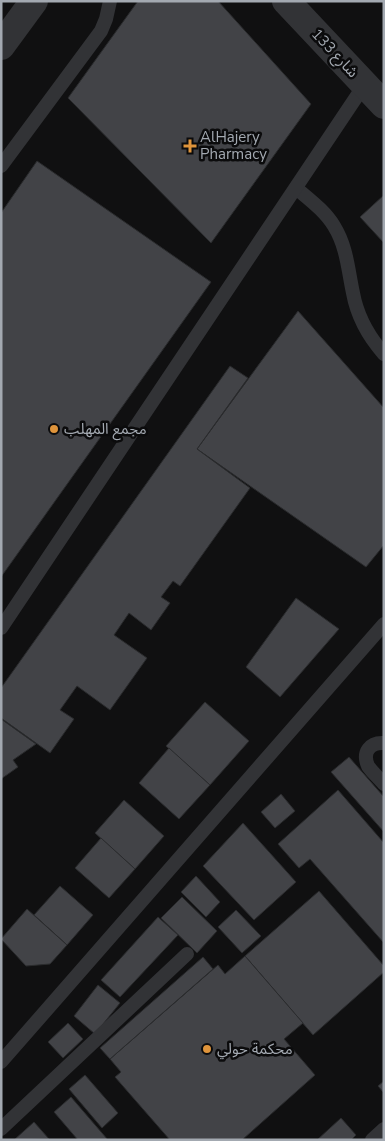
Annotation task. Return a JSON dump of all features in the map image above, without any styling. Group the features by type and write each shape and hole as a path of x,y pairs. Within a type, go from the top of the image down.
{"street":[{"path":"1,46 34,1"},
{"name":"شارع 133","path":"286,1 384,105"}],"lane":[{"path":"1,166 101,31 106,20 110,1"},
{"path":"1,628 365,84"},
{"path":"296,188 324,212 342,241 359,314 368,332 384,354"},
{"path":"1,1062 384,624"},
{"path":"384,742 369,746 366,752 369,768 384,784"},
{"path":"1,1129 187,954"},
{"path":"372,1140 384,1130"}],"building":[{"path":"138,1 218,1 311,104 211,243 68,98"},
{"name":"مجمع المهلب","path":"37,161 211,282 1,577 1,213"},
{"path":"384,195 384,243 360,217"},
{"path":"298,311 384,408 384,545 366,567 197,449"},
{"path":"230,366 248,378 197,449 250,488 180,586 173,581 161,597 170,603 151,630 129,613 114,635 147,658 110,710 77,686 60,710 74,719 50,753 1,718 1,688"},
{"path":"296,598 339,629 280,697 246,667"},
{"path":"205,702 249,741 210,785 166,746"},
{"path":"1,719 36,744 13,760 18,767 1,779"},
{"path":"169,748 210,785 179,819 139,783"},
{"path":"349,757 384,797 384,832 331,772"},
{"path":"338,790 384,843 384,943 310,859 299,868 278,844"},
{"path":"281,794 295,811 275,828 261,812"},
{"path":"124,800 164,836 135,869 95,833"},
{"path":"243,823 296,882 254,920 203,866"},
{"path":"101,838 135,869 109,898 75,868"},
{"path":"196,876 220,902 206,917 181,892"},
{"path":"60,886 93,915 67,945 34,915"},
{"path":"319,891 384,966 384,972 313,1035 245,956"},
{"path":"182,897 217,931 197,953 161,918"},
{"path":"27,909 67,945 50,964 26,966 1,939"},
{"path":"236,910 261,936 242,953 218,927"},
{"path":"158,917 178,935 120,997 101,980"},
{"name":"محكمة حولي","path":"245,956 303,1023 284,1039 315,1075 242,1140 170,1140 115,1077 121,1072 110,1059 218,965 225,974"},
{"path":"203,957 213,969 110,1059 100,1048"},
{"path":"98,985 120,1003 95,1034 74,1016"},
{"path":"68,1023 83,1039 63,1058 48,1042"},
{"path":"85,1075 118,1113 102,1128 69,1089"},
{"path":"384,1081 384,1093 378,1086"},
{"path":"71,1097 108,1140 78,1140 54,1112"},
{"path":"341,1118 356,1135 351,1140 317,1140"},
{"path":"34,1122 49,1139 14,1140"}],"place":[{"name":"AlHajery Pharmacy","path":"190,146"},
{"name":"مجمع المهلب","path":"54,429"},
{"name":"محكمة حولي","path":"207,1049"}]}
